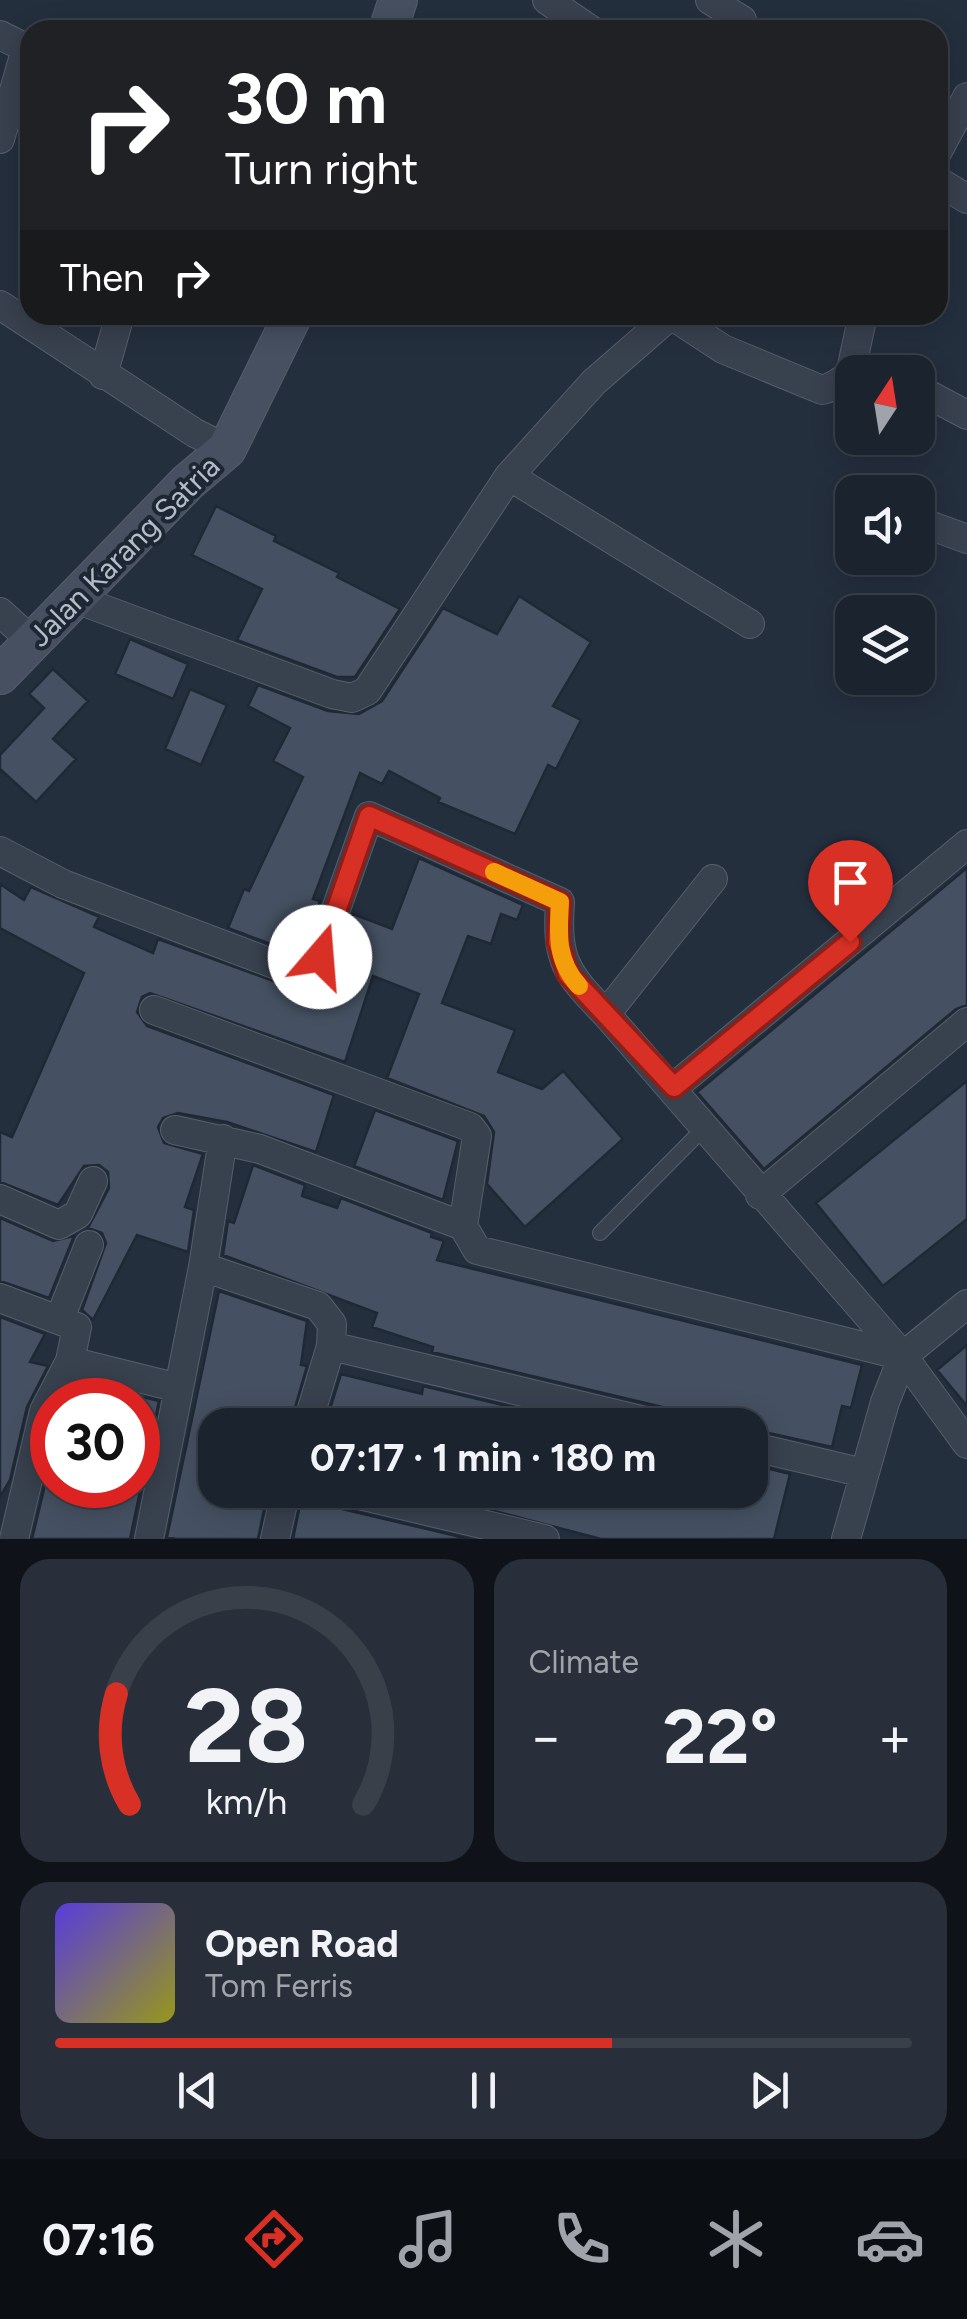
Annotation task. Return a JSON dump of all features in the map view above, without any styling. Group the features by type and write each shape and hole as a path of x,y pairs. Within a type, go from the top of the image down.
{"street":[{"path":"548,0 577,20"},
{"path":"710,0 742,20"},
{"path":"0,138 20,74"},
{"path":"948,133 967,98"},
{"path":"30,325 104,375 227,448"},
{"path":"104,375 117,325"},
{"name":"Jalan Karang Satria","path":"0,675 188,482 227,448 288,325"},
{"path":"76,599 352,698 366,692 510,476 594,382 660,325"},
{"path":"686,325 722,349 822,390 835,386"},
{"path":"854,355 861,325"},
{"path":"935,398 967,414"},
{"path":"510,476 750,624"},
{"path":"935,528 967,540"},
{"path":"0,612 33,642"},
{"path":"0,851 62,884 308,977 320,957 369,816 560,902 558,942 568,974 674,1087 760,1194 903,1356 967,1444"},
{"path":"674,1087 967,844"},
{"path":"606,1014 712,879"},
{"path":"154,1010 470,1127 478,1136 462,1226 469,1241 488,1254 903,1356"},
{"path":"760,1194 967,1022"},
{"path":"174,1130 223,1139 462,1226"},
{"path":"150,1539 203,1267 223,1139"},
{"path":"0,1199 59,1225 78,1214 94,1182"},
{"path":"60,1318 89,1245"},
{"path":"203,1267 318,1306 332,1324 331,1346 312,1408"},
{"path":"0,1298 77,1327 70,1361 44,1411 14,1539"},
{"path":"846,1539 903,1356 967,1304"},
{"path":"331,1346 591,1408"},
{"path":"70,1361 179,1388"},
{"path":"768,1450 864,1473"},
{"path":"275,1539 282,1508"},
{"path":"414,1508 545,1539"}],"lane":[{"path":"600,1233 705,1127"}],"building":[{"path":"216,506 276,536 274,541 400,609 355,677 337,677 237,640 262,589 192,555"},
{"path":"519,596 591,642 553,706 581,720 556,769 548,765 515,834 438,802 440,798 389,771 382,784 360,773 313,899 320,901 300,955 228,928 244,889 249,891 303,777 273,761 290,728 248,706 258,685 328,711 359,714 382,701 443,608 497,634"},
{"path":"130,639 188,664 173,699 115,674"},
{"path":"53,669 88,701 53,739 76,759 36,802 0,769 0,755 44,708 29,694"},
{"path":"190,689 227,705 201,765 165,749"},
{"path":"419,858 523,905 517,920 501,914 491,944 468,936 442,1003 515,1030 498,1072 542,1089 563,1071 623,1139 525,1227 487,1184 494,1132 484,1116 387,1078 419,994 373,976 345,1062 150,993 142,997 137,1012 147,1026 334,1095 316,1152 227,1122 178,1113 163,1118 158,1127 164,1143 203,1154 185,1207 194,1210 188,1252 137,1235 93,1320 82,1310 106,1243 102,1233 88,1228 109,1188 108,1172 99,1165 84,1166 58,1205 0,1182 0,1132 12,1137 84,973 0,928 0,884 24,900 31,887 95,915 99,917 94,927 153,953 158,939 309,994 323,986 353,914 392,929"},
{"path":"967,868 967,1005 956,1009 764,1169 697,1092"},
{"path":"967,1081 967,1219 883,1286 816,1203"},
{"path":"375,1110 458,1141 443,1200 354,1166"},
{"path":"253,1165 305,1185 302,1196 337,1208 341,1198 432,1233 431,1237 444,1241 437,1260 862,1365 851,1408 842,1406 832,1447 768,1433 768,1408 666,1408 432,1352 433,1347 372,1327 377,1313 223,1255 228,1221 234,1223"},
{"path":"0,1218 53,1241 74,1236 49,1298 0,1281"},
{"path":"219,1291 307,1321 301,1365 307,1366 295,1408 198,1408 198,1508 264,1508 258,1539 167,1537"},
{"path":"0,1317 45,1334 30,1362 48,1366 42,1378 30,1378 30,1401 10,1480 0,1497"},
{"path":"967,1345 967,1406 937,1370"},
{"path":"341,1374 422,1394 423,1386 515,1408 330,1408"},
{"path":"768,1468 790,1474 774,1539 601,1539 483,1508 768,1508"},
{"path":"39,1508 137,1508 130,1539 32,1539"},
{"path":"299,1508 338,1508 469,1539 293,1539"}],"slow traffic":[{"path":"494,872 560,902 558,942 568,974 579,986"}],"route":[{"path":"320,957 369,816 560,902 558,942 568,974 674,1087 850,942"}]}
